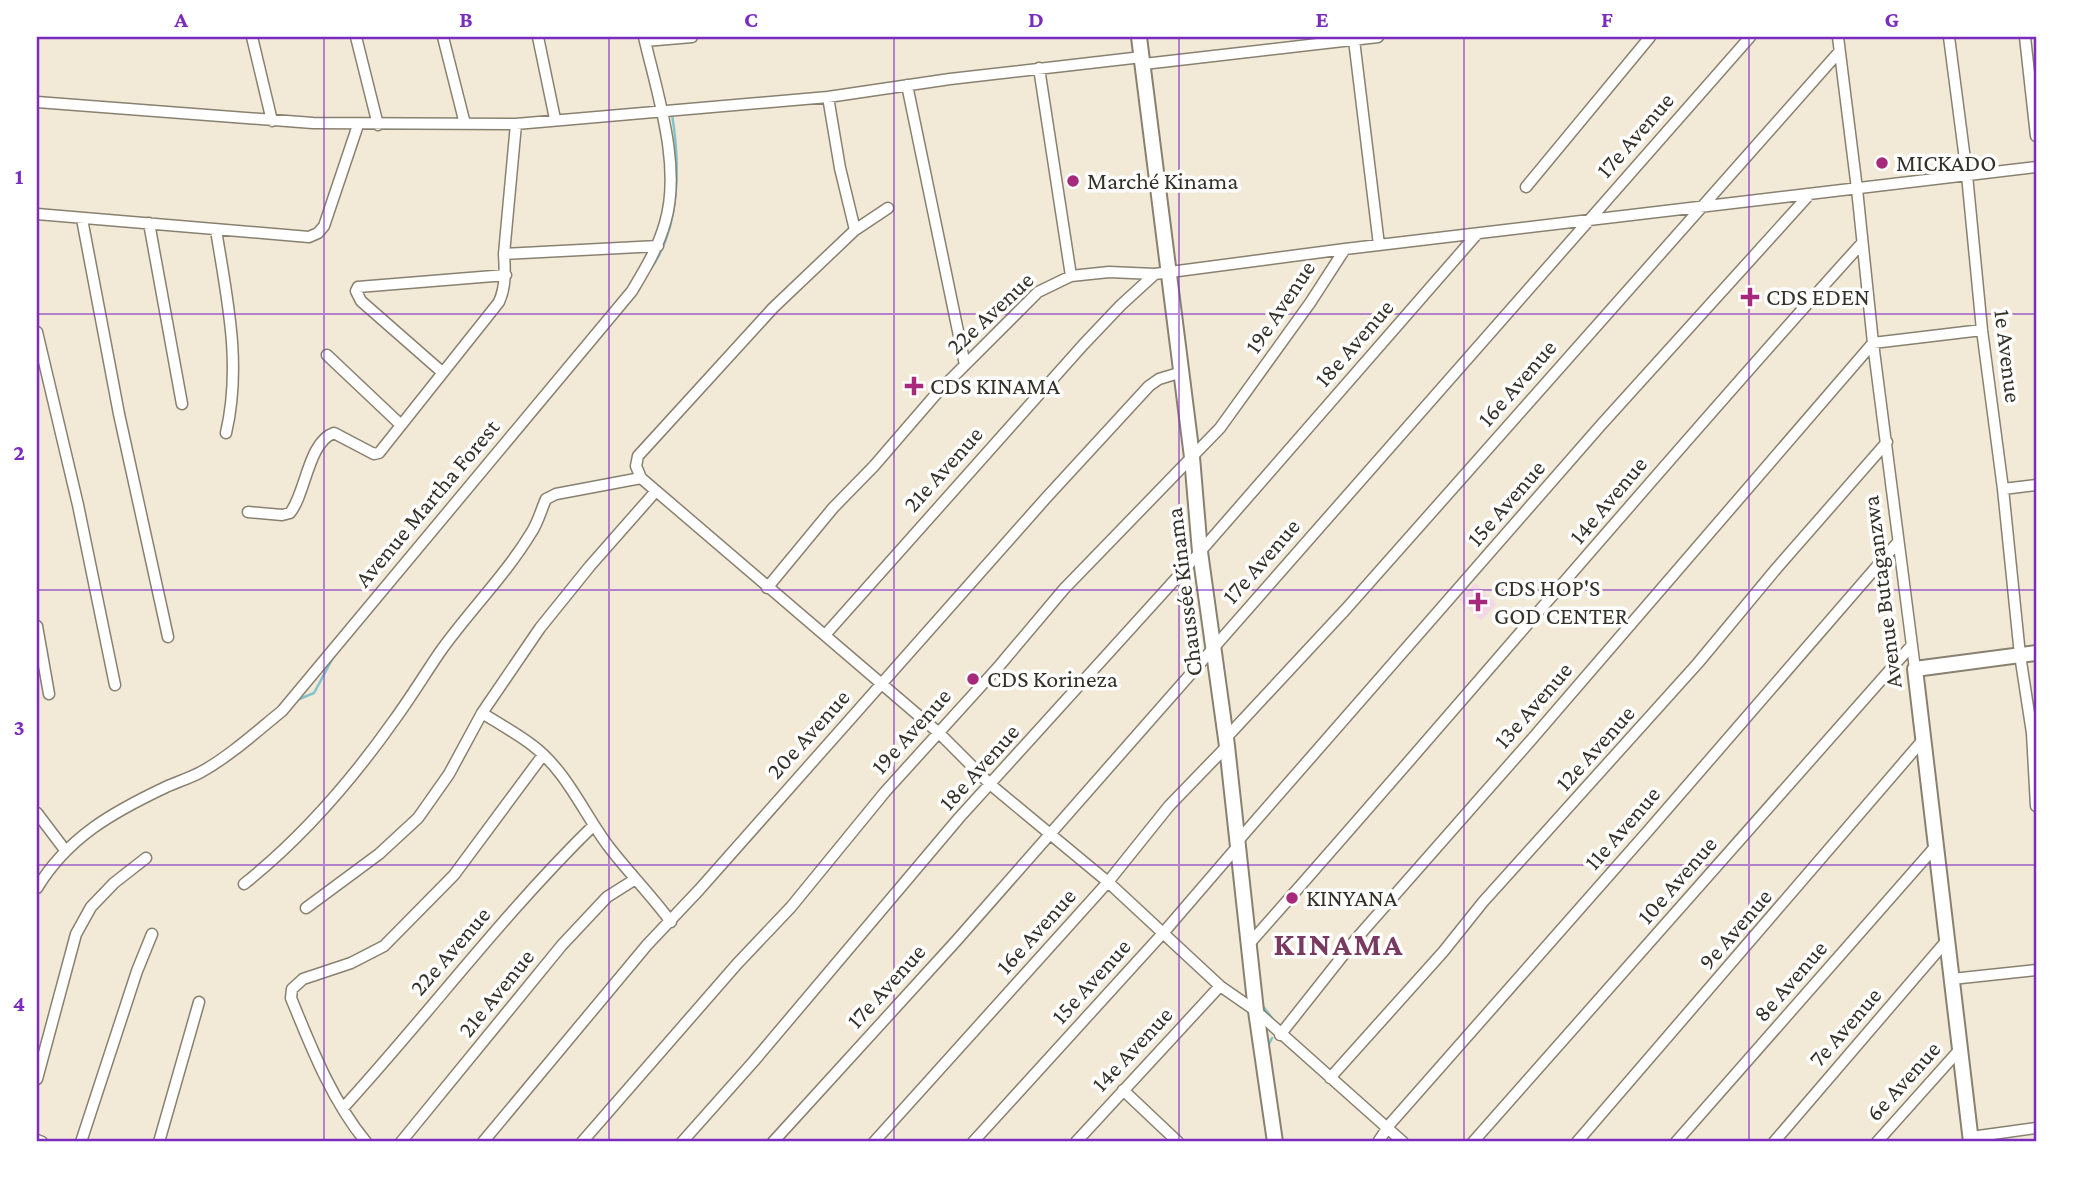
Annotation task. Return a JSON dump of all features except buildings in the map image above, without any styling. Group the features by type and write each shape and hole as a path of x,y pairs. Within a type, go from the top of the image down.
{"street":[{"path":"252,37 272,121"},
{"path":"356,37 378,125"},
{"path":"443,37 465,124"},
{"path":"538,37 555,119"},
{"path":"645,39 692,37"},
{"name":"Chaussée Kinama","path":"1139,37 1162,273 1182,372 1200,552 1226,743 1256,1011 1275,1142"},
{"path":"37,102 272,121 358,125 516,124 828,97 1039,68 1143,61 1378,37"},
{"path":"1526,187 1650,37"},
{"name":"17e Avenue","path":"774,1142 957,940 1750,37"},
{"name":"Avenue Butaganzwa","path":"1838,37 1872,343 1887,442 1971,1140"},
{"name":"1e Avenue","path":"1949,37 1967,175 1982,330 2003,489 2020,655 2032,733 2036,806"},
{"path":"2025,37 2036,136"},
{"name":"Avenue Martha Forest","path":"37,888 48,869 78,837 126,808 201,772 230,753 282,711 632,291 658,246 666,220 670,190 668,147 645,39"},
{"path":"1354,40 1379,245"},
{"name":"16e Avenue","path":"874,1142 1108,883 1170,806 1839,52"},
{"path":"1039,68 1071,275"},
{"path":"907,85 965,365"},
{"path":"828,97 840,168 855,230"},
{"path":"248,512 282,515 290,513 316,450 327,435 334,433 373,454 379,453 499,302 506,275 504,254 516,124"},
{"path":"37,214 309,237 324,226 358,125"},
{"name":"22e Avenue","path":"767,588 833,508 874,466 937,393 1038,292 1071,275 1109,272 1162,273 1345,248 2036,167"},
{"name":"15e Avenue","path":"973,1142 1164,932 1601,425 1809,195"},
{"path":"888,208 855,230 749,333 638,457 636,466 641,478 939,733 991,785 1164,932 1220,986 1282,1032 1389,1126 1403,1142"},
{"path":"82,219 119,414 168,637"},
{"path":"149,223 183,404"},
{"path":"216,230 232,334 233,402 226,433"},
{"name":"18e Avenue","path":"682,1142 959,818 1200,552 1477,234"},
{"name":"14e Avenue","path":"1249,944 1639,498 1732,386 1862,243"},
{"path":"504,254 658,246"},
{"name":"19e Avenue","path":"583,1142 737,964 791,906 901,772 939,733 1064,589 1220,429 1310,303 1345,248"},
{"name":"21e Avenue","path":"825,635 1121,304 1162,273"},
{"path":"442,372 361,301 356,291 358,287 506,275"},
{"path":"1872,343 1982,330"},
{"path":"37,332 78,505 115,685"},
{"name":"13e Avenue","path":"1282,1032 1356,939 1872,343"},
{"path":"327,355 401,425"},
{"name":"20e Avenue","path":"483,1142 632,963 1119,418 1159,379 1182,372"},
{"name":"12e Avenue","path":"1332,1076 1426,972 1483,902 1698,663 1887,442"},
{"path":"244,884 307,829 351,776 395,719 470,612 533,531 547,499 556,494 641,478"},
{"path":"2003,489 2036,485"},
{"path":"306,908 379,854 418,818 449,774 482,713 540,628 656,491"},
{"name":"11e Avenue","path":"1378,1142 1389,1126 1898,542"},
{"path":"37,626 49,694"},
{"name":"10e Avenue","path":"1473,1142 1912,645"},
{"path":"1915,669 2036,653"},
{"path":"482,713 533,746 563,777 593,826 634,880 671,922"},
{"name":"9e Avenue","path":"1577,1142 1922,741"},
{"path":"366,1142 343,1108 322,1068 291,998 292,989 303,979 351,963 384,946 454,875 543,755"},
{"path":"37,813 65,850"},
{"name":"22e Avenue","path":"343,1108 498,927 559,859 593,826"},
{"name":"8e Avenue","path":"1676,1142 1935,848"},
{"path":"37,1079 68,958 80,926 91,907 114,883 146,858"},
{"name":"21e Avenue","path":"401,1142 562,945 607,897 634,880"},
{"path":"81,1142 137,971 152,934"},
{"name":"7e Avenue","path":"1774,1142 1948,939"},
{"path":"1952,979 2036,970"},
{"name":"14e Avenue","path":"1076,1142 1220,986"},
{"path":"159,1142 199,1002"},
{"name":"6e Avenue","path":"1877,1142 1961,1048"},
{"path":"1123,1090 1176,1142"},
{"path":"1971,1140 2036,1128"},
{"path":"37,1140 42,1142"}],"shaded area":[{"name":"CDS HOP'S GOD CENTER","path":"1475,583 1497,604 1481,621 1459,600"}],"waterway":[{"path":"650,270 668,235 676,195 672,114"},
{"path":"297,700 314,693 335,654"},
{"path":"1262,1005 1275,1022"},
{"path":"1267,1048 1272,1038"}],"place":[{"name":"MICKADO","path":"1882,163"},
{"name":"Marché Kinama","path":"1073,181"},
{"name":"CDS EDEN","path":"1750,297"},
{"name":"CDS KINAMA","path":"914,386"},
{"name":"CDS HOP'S GOD CENTER","path":"1478,602"},
{"name":"CDS Korineza","path":"973,679"},
{"name":"KINYANA","path":"1292,898"}],"district":[{"name":"KINAMA","path":"1339,944"}]}
